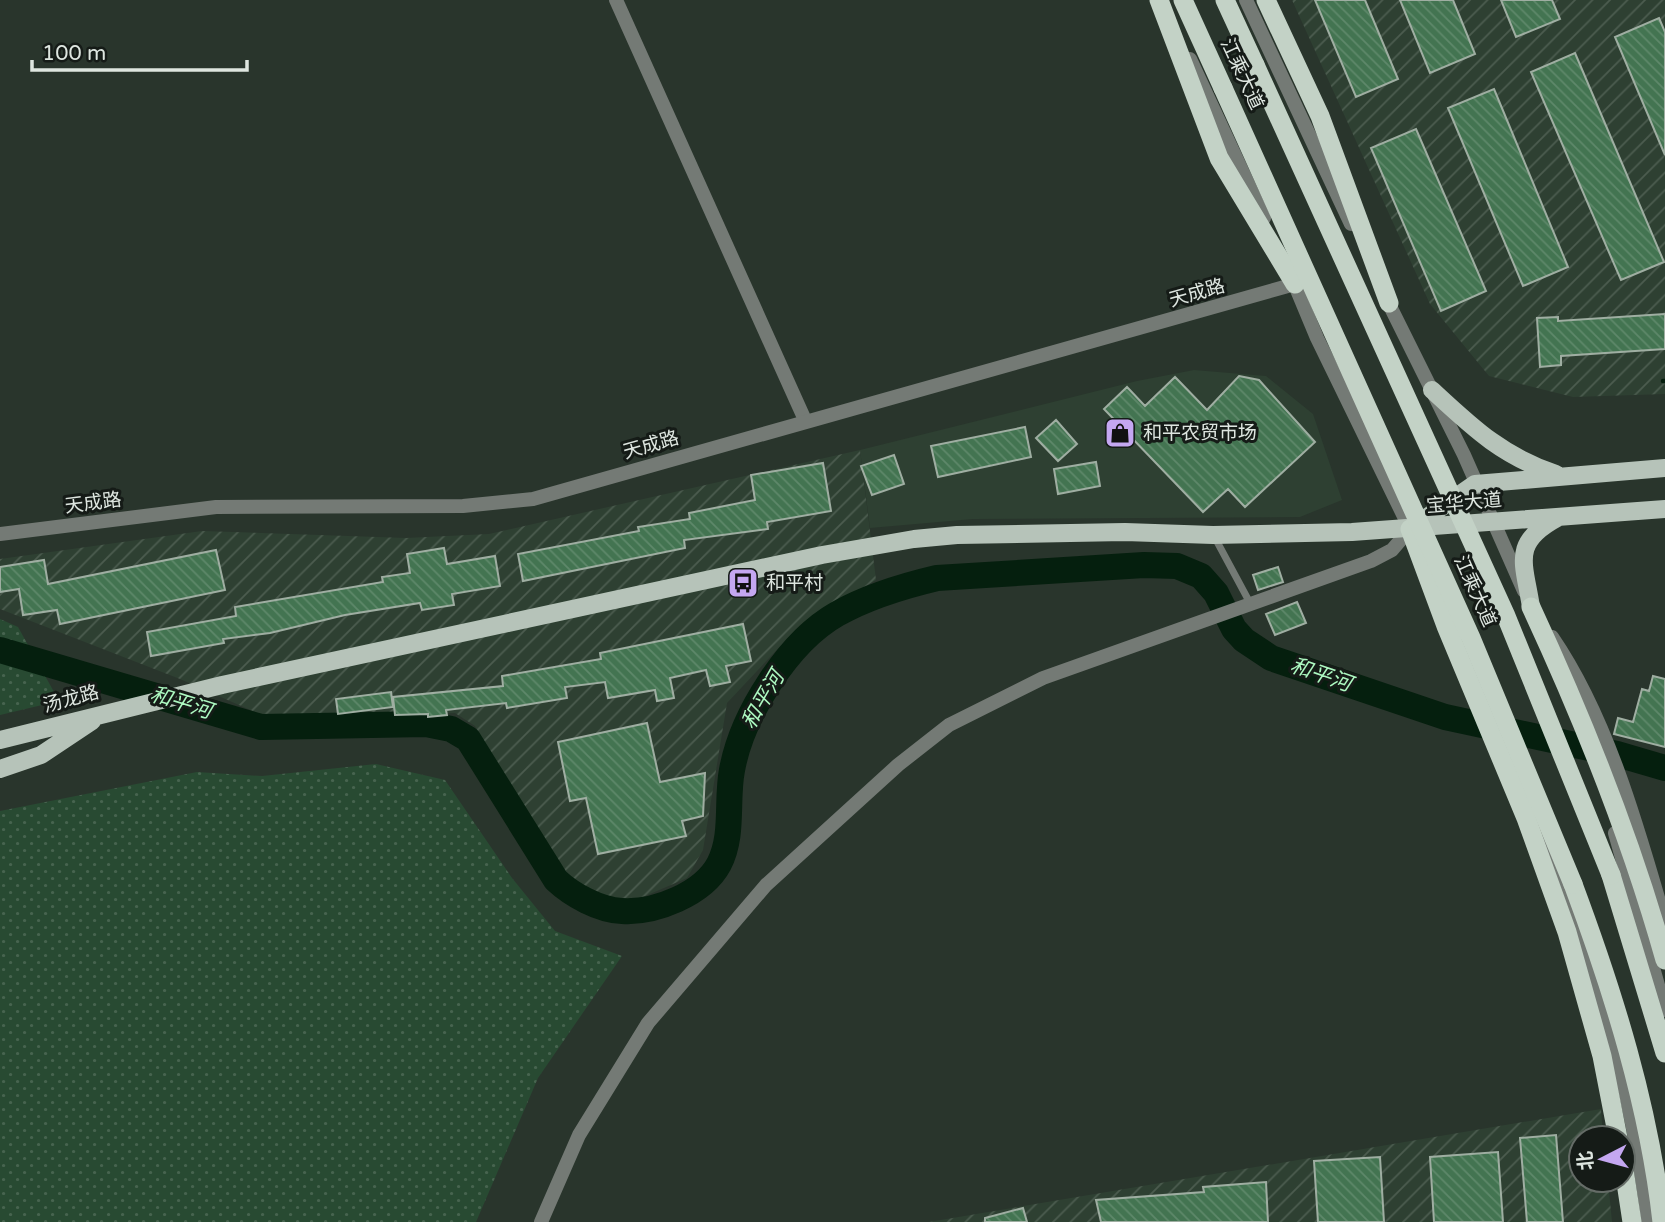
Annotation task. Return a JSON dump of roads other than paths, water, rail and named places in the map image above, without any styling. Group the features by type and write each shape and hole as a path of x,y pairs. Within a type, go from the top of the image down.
{"highway":[{"path":"1161,0 1219,158 1295,284"},
{"name":"江乘大道","path":"1183,0 1471,638 1573,884 1606,972 1629,1056 1648,1135 1662,1222"},
{"name":"江乘大道","path":"1225,0 1506,616 1572,773 1611,875 1665,1053"},
{"path":"1266,0 1320,116 1389,303"},
{"path":"1410,529 1483,703 1567,932 1602,1056 1615,1124"},
{"path":"1531,607 1575,702 1646,893 1665,960"},
{"path":"1628,1194 1632,1222"}],"main road":[{"path":"1432,390 1484,438 1522,462 1563,476"},
{"name":"宝华大道","path":"1410,529 1475,484 1665,468"},
{"name":"宝华大道","path":"1410,529 1665,509"},
{"path":"1531,607 1523,557 1526,542 1535,530 1561,516"},
{"path":"113,709 874,545 957,535 1125,532 1213,536 1410,529"},
{"name":"汤龙路","path":"0,740 113,709"},
{"name":"汤龙路","path":"0,769 41,755 113,709"}],"street":[{"path":"616,0 805,420"},
{"path":"541,1222 579,1135 648,1023 766,885 898,765 949,725 1043,678 1371,561 1392,550 1410,529 1317,338 1295,284 1161,0"},
{"path":"1246,0 1494,521 1531,607 1602,798 1665,1010"},
{"name":"天成路","path":"0,534 216,508 463,506 533,499 805,420 1295,284"},
{"path":"1531,607 1571,665 1600,730 1626,797 1665,922"},
{"path":"1483,703 1519,779 1562,884 1611,1027 1640,1158 1648,1222"}],"lane":[{"path":"1213,536 1243,606"}],"waterway":[{"name":"和平河","path":"0,650 261,727 426,724 451,729 468,739 556,880 586,901 622,911 663,905 690,893 712,875 727,841 730,782 737,749 770,682 801,642 819,626 861,602 937,578 1144,565 1177,566 1201,576 1216,593 1234,629 1244,640 1271,658 1445,717 1617,754 1665,768"}],"place":[{"name":"和平农贸市场","path":"1120,433"},
{"name":"和平村","path":"743,583"}]}
